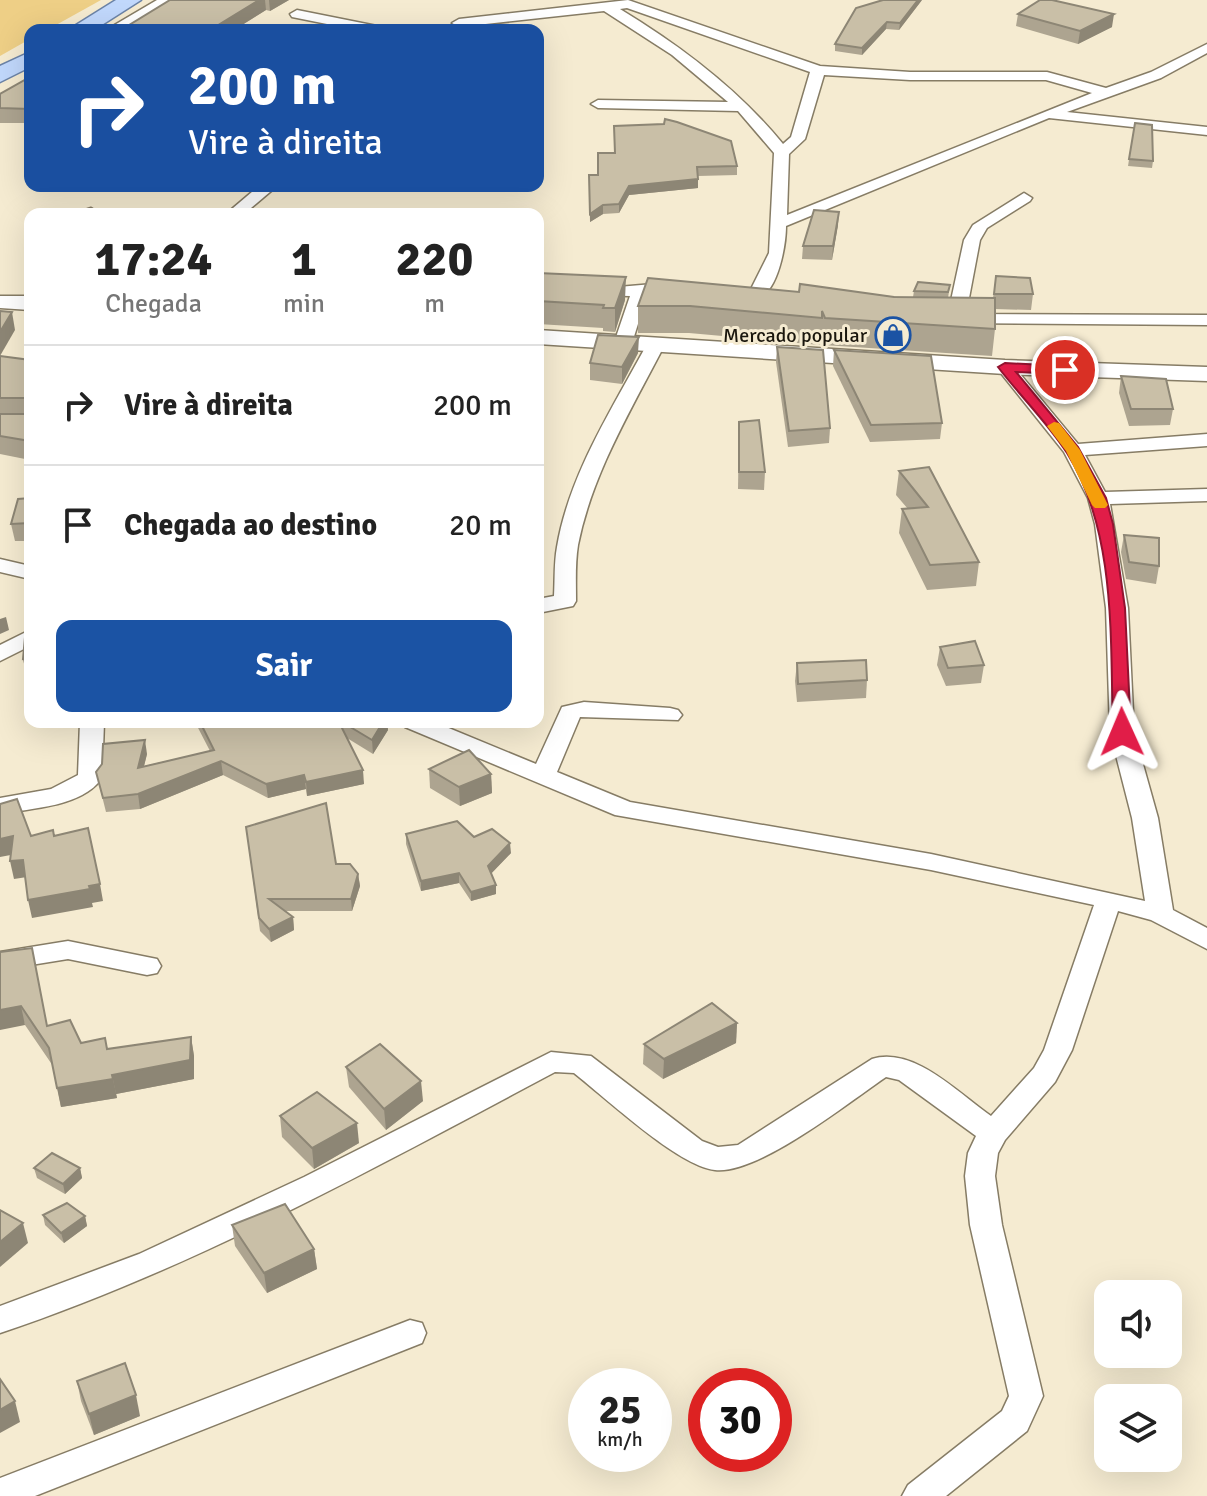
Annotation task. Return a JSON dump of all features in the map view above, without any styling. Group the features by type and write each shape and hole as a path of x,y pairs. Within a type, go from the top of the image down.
{"main road":[{"path":"89,24 131,0"},
{"path":"0,75 24,61"}],"street":[{"path":"124,24 166,0"},
{"path":"467,24 600,3 628,4 657,0"},
{"path":"600,3 699,69 743,107 782,153 777,253 765,295 736,289"},
{"path":"628,4 818,70 910,76 1047,76 1105,92"},
{"path":"457,24 479,8"},
{"path":"297,14 347,24"},
{"path":"778,224 848,198 1046,114 1156,75 1207,48"},
{"path":"782,153 798,139 818,70"},
{"path":"598,104 743,107"},
{"path":"1046,114 1207,131"},
{"path":"242,208 262,192"},
{"path":"1024,198 981,225 972,240 948,318 1207,320"},
{"path":"544,289 640,291 697,286"},
{"path":"623,343 640,291"},
{"path":"0,302 24,302"},
{"path":"544,337 1005,367 1207,374"},
{"path":"544,605 565,601 567,548 576,513 599,452 655,346"},
{"path":"1005,367 1073,450 1098,498 1105,524 1117,608 1122,732 1145,818 1160,914"},
{"path":"1073,450 1207,440"},
{"path":"1098,498 1207,495"},
{"path":"0,565 24,571"},
{"path":"0,654 24,640"},
{"path":"543,776 570,712 584,709 670,715"},
{"path":"0,806 69,792 82,785 90,778 92,728"},
{"path":"427,728 624,809 931,862 1109,900 1160,914 1207,940"},
{"path":"920,1496 1015,1421 1026,1396 986,1225 980,1176 983,1153 993,1133 1045,1075 1058,1050 1109,900"},
{"path":"0,961 68,950 147,966"},
{"path":"0,1320 164,1256 315,1185 551,1062 581,1063 691,1149 716,1159 745,1155 882,1066 907,1071 993,1133"},
{"path":"0,1494 410,1333"}],"shaded area":[{"path":"0,0 101,0 58,24 24,24 24,42 0,56"}],"building":[{"path":"170,0 259,0 220,24 131,24"},
{"path":"883,0 918,0 900,23 887,22 862,48 835,44 856,8"},
{"path":"1040,0 1114,14 1080,31 1018,14"},
{"path":"24,80 24,109 0,108 0,94"},
{"path":"665,119 731,141 737,166 697,167 698,179 629,186 619,204 603,205 590,214 589,175 598,175 598,153 615,153 614,126 664,124"},
{"path":"1135,123 1152,125 1153,161 1129,159"},
{"path":"814,210 839,212 833,246 803,246"},
{"path":"544,273 626,277 615,308 603,308 604,305 544,301"},
{"path":"996,276 1030,278 1033,294 994,294"},
{"path":"648,278 799,292 800,284 894,297 995,298 995,329 825,318 822,311 822,318 690,306 638,306"},
{"path":"918,282 950,285 948,292 914,291"},
{"path":"0,311 12,312 0,332"},
{"path":"598,335 639,337 622,367 590,363"},
{"path":"777,347 823,350 830,428 789,431"},
{"path":"834,350 931,356 942,423 871,425"},
{"path":"0,356 24,359 24,398 0,398"},
{"path":"1121,376 1166,379 1173,409 1131,409"},
{"path":"0,414 24,414 24,440 0,436"},
{"path":"759,420 765,472 739,472 739,422"},
{"path":"929,467 979,562 930,565 902,509 928,507 899,471"},
{"path":"24,498 24,523 11,524 18,499"},
{"path":"1124,535 1159,538 1159,566 1129,562"},
{"path":"975,641 984,665 948,668 940,647"},
{"path":"866,660 867,680 798,684 797,663"},
{"path":"203,728 342,728 363,770 306,782 304,775 266,784 221,761 138,794 103,798 96,772 102,764 103,744 145,740 138,768 214,750"},
{"path":"352,728 379,728 372,740"},
{"path":"469,750 491,774 459,787 429,769"},
{"path":"17,799 31,836 53,830 54,836 88,828 100,884 89,886 90,889 28,900 23,860 10,861 13,836 0,839 0,804"},
{"path":"326,803 336,864 350,864 358,874 351,899 269,899 293,917 269,929 259,918 246,827"},
{"path":"457,821 474,837 492,829 510,843 488,866 496,885 471,892 459,873 421,881 406,834"},
{"path":"32,948 47,1026 70,1020 81,1043 105,1038 107,1049 191,1037 190,1060 112,1075 113,1079 57,1088 49,1048 21,1006 0,1010 0,952"},
{"path":"712,1003 737,1023 664,1059 644,1044"},
{"path":"380,1044 421,1081 384,1109 346,1067"},
{"path":"317,1092 357,1123 312,1148 280,1116"},
{"path":"52,1153 80,1168 63,1184 34,1168"},
{"path":"67,1203 85,1216 61,1233 43,1215"},
{"path":"285,1204 314,1249 264,1273 232,1225"},
{"path":"0,1210 23,1223 0,1242"},
{"path":"125,1363 136,1395 89,1414 77,1381"},
{"path":"0,1379 15,1401 0,1410"}],"slow traffic":[{"path":"1054,426 1073,450 1100,505"}],"place":[{"name":"Mercado popular","path":"893,335"}],"route":[{"path":"1065,370 1005,367 1073,450 1098,498 1105,524 1117,608 1122,732"}]}
